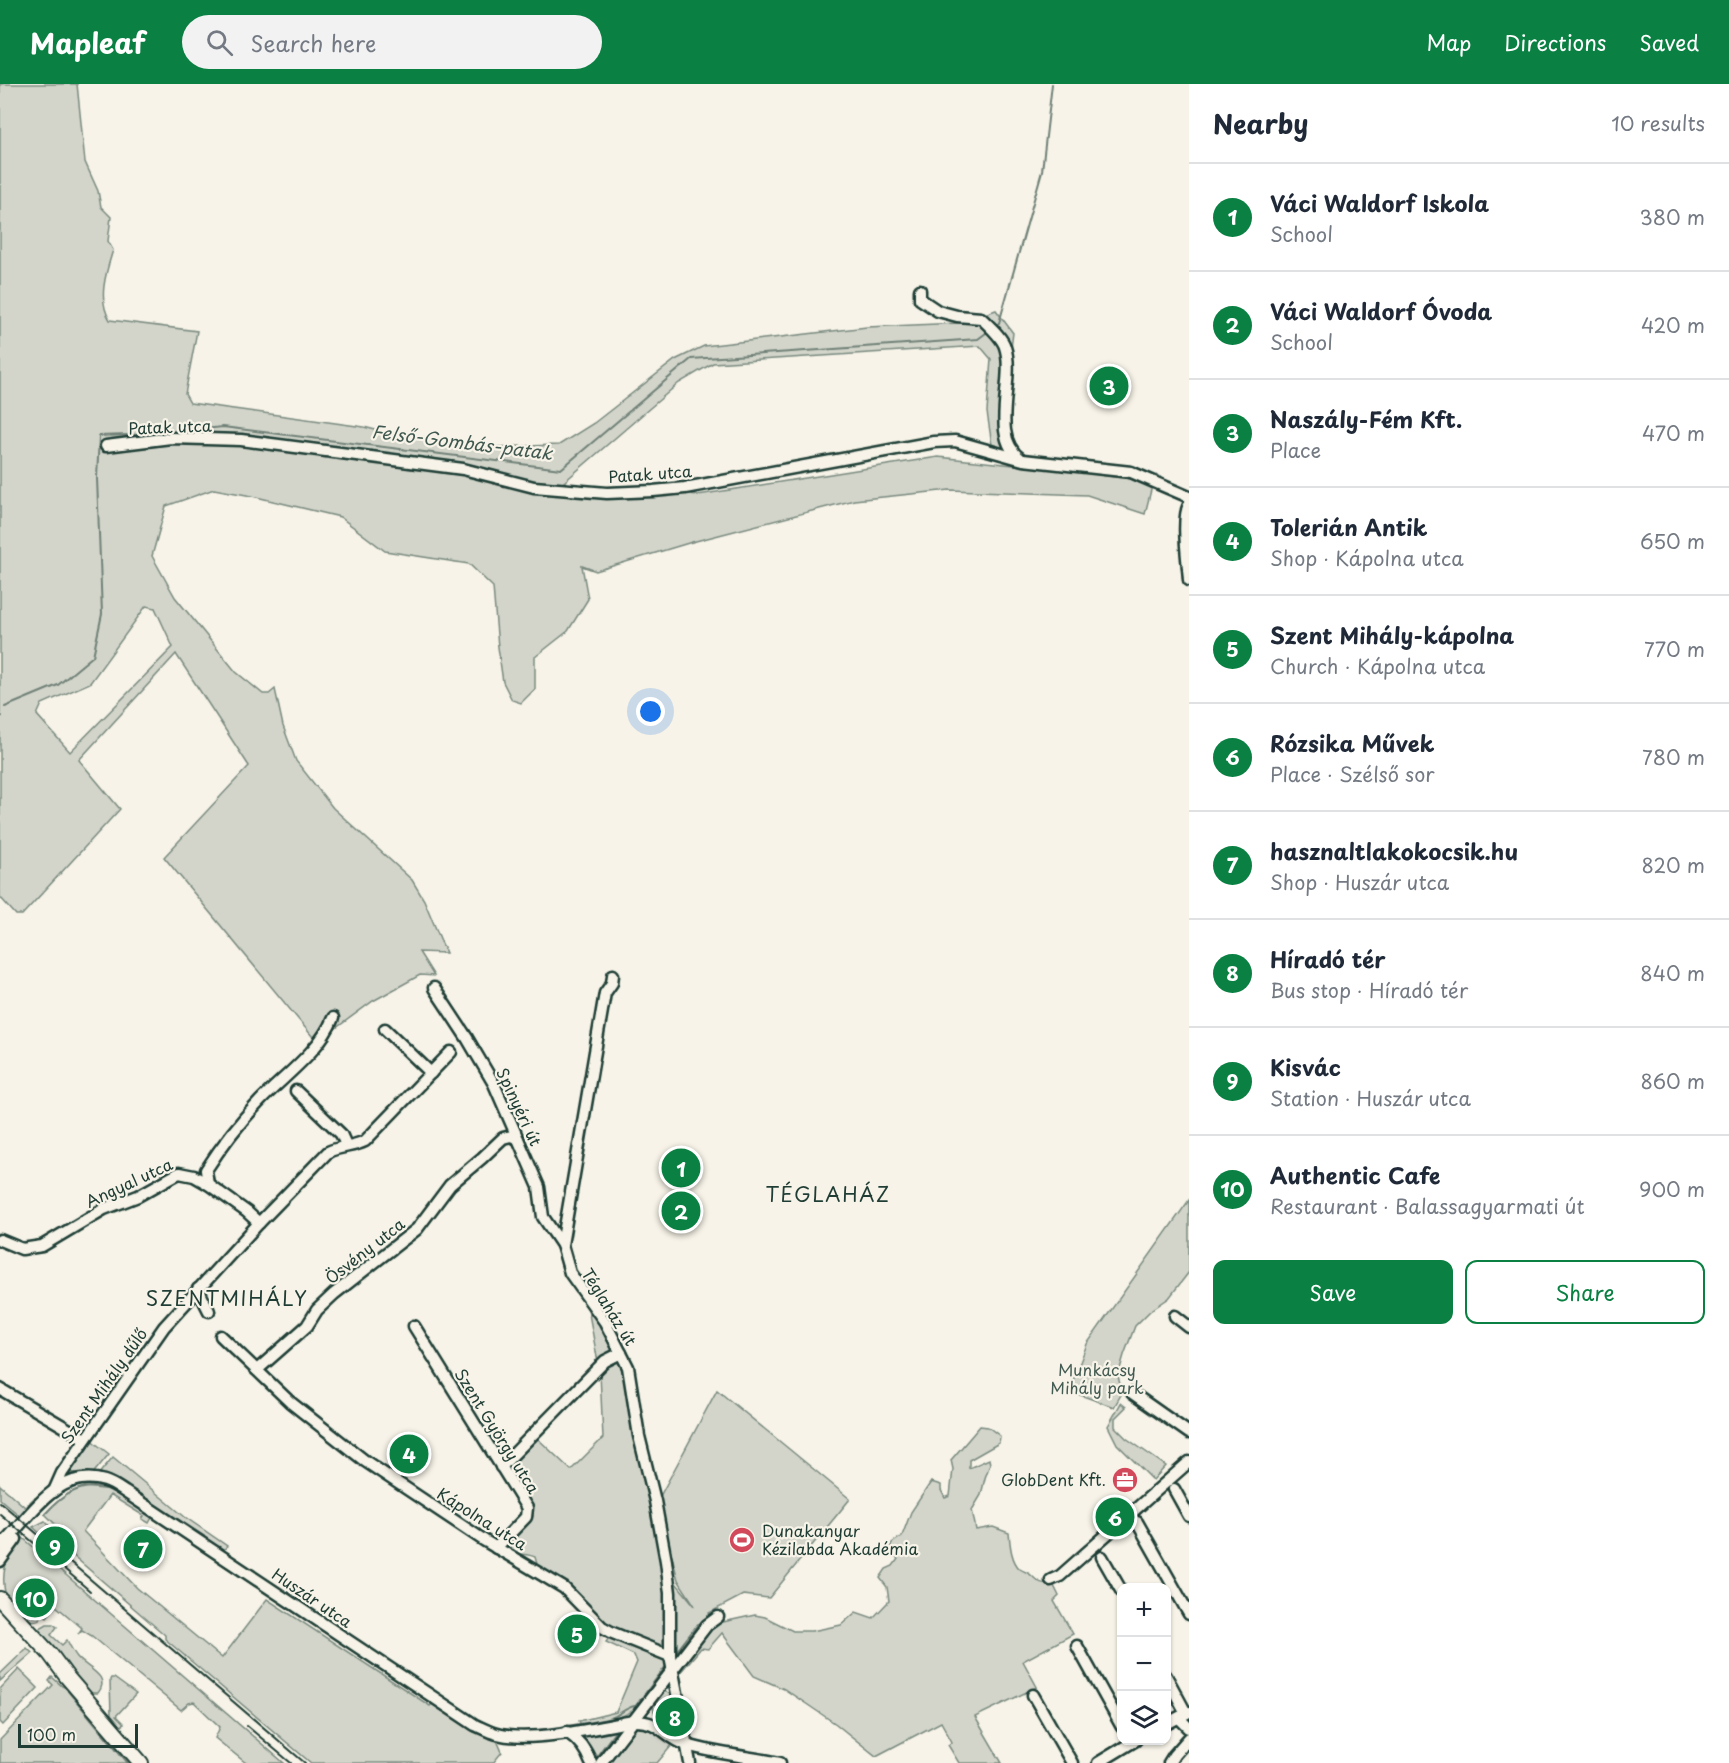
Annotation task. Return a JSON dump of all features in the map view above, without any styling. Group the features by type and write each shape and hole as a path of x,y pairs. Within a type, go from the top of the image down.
{"main road":[{"path":"3,1603 50,1654 141,1763"}],"street":[{"path":"920,290 920,299 938,311 957,316 981,318 1005,344 1008,360 1005,438 1013,453 1023,460"},
{"name":"Patak utca","path":"106,446 171,438 241,440 464,469 534,487 607,493 685,488 934,442 955,441 1023,460 1131,472 1189,497"},
{"path":"1189,505 1186,509 1185,534 1189,580"},
{"name":"Téglaház út","path":"613,975 612,983 604,993 562,1245 570,1273 605,1322 628,1367 639,1436 655,1501 666,1561 670,1593 670,1656"},
{"name":"Spinyéri út","path":"434,988 494,1084 539,1187 543,1217 562,1245"},
{"path":"259,1223 248,1212 208,1184 206,1170 222,1144 259,1101 327,1033 333,1018"},
{"path":"385,1029 431,1073"},
{"name":"Szent Mihály dűlő","path":"51,1494 85,1439 164,1327 198,1288 328,1152 365,1141 451,1052"},
{"path":"296,1091 341,1134 346,1146"},
{"name":"Ösvény utca","path":"257,1370 307,1326 317,1310 334,1294 417,1229 450,1185 503,1138 511,1136 518,1139"},
{"name":"Angyal utca","path":"0,1240 22,1249 42,1246 104,1209 138,1196 179,1173 194,1176 208,1184"},
{"path":"198,1288 209,1311"},
{"path":"1175,1316 1189,1326"},
{"name":"Szent György utca","path":"414,1326 527,1508 526,1517 496,1548"},
{"name":"Kápolna utca","path":"221,1336 290,1402 365,1461 496,1548 564,1588 602,1627 670,1656"},
{"path":"501,1467 605,1361 621,1353"},
{"path":"0,1389 85,1439"},
{"path":"1132,1393 1189,1433"},
{"path":"1051,1580 1060,1576 1189,1462"},
{"name":"Huszár utca","path":"0,1546 35,1507 51,1494 67,1483 94,1479 112,1484 475,1725 496,1734 526,1737 633,1721 654,1724"},
{"path":"1174,1489 1189,1516"},
{"path":"0,1561 51,1494"},
{"path":"1137,1522 1189,1614"},
{"path":"1102,1557 1117,1583"},
{"path":"0,1590 3,1603"},
{"path":"601,1763 707,1625 718,1617"},
{"path":"1077,1646 1117,1718"},
{"path":"670,1656 690,1763"},
{"path":"1171,1684 1189,1728"},
{"path":"658,1689 673,1693 679,1700"},
{"path":"1033,1695 1072,1763"},
{"path":"649,1701 649,1710 654,1724 670,1737 687,1745 780,1763"},
{"path":"1171,1722 1185,1714"},
{"path":"567,1732 581,1744 591,1763"},
{"path":"1169,1763 1189,1738"},
{"path":"1100,1762 1127,1745"}],"green space":[{"path":"0,84 77,84 85,162 98,191 101,207 111,217 108,241 113,250 103,295 106,312 110,320 197,331 185,394 190,403 493,447 559,445 594,423 675,360 704,346 867,327 960,323 996,310 1013,333 1007,435 1018,455 992,445 987,412 991,359 980,346 713,363 679,383 564,482 597,495 671,492 698,495 938,457 1153,482 1145,514 1087,495 950,490 854,500 692,542 596,571 582,566 588,599 568,631 535,657 535,689 521,703 512,700 503,682 493,587 469,564 385,551 340,517 252,496 214,489 166,506 152,556 175,597 236,672 263,694 269,694 275,689 283,726 296,761 333,808 412,880 424,900 446,953 419,952 434,976 420,975 373,1001 317,1042 164,857 249,766 176,654 79,760 120,809 22,915 16,915 0,897","holes":["146,606 155,608 173,647 70,752 37,715 42,704 90,683"]},
{"name":"Munkácsy Mihály park","path":"1189,1200 1189,1272 1169,1298 1150,1311 1135,1326 1118,1376 1122,1393 1114,1407 1069,1391 1087,1344"},
{"path":"587,1303 620,1352 650,1496 666,1594 666,1642 661,1648 607,1625 538,1568 535,1557 516,1554 506,1547 533,1516 531,1508 508,1471 509,1465 537,1438 571,1470 603,1438 600,1373"},
{"name":"Dunakanyar Kézilabda Akadémia","path":"717,1390 850,1499 769,1598 743,1595 709,1613 710,1615 675,1661 673,1645 676,1620 672,1578 695,1606 678,1580 658,1500"},
{"path":"1121,1403 1126,1407 1115,1418 1115,1427 1126,1438 1166,1466 1153,1480 1117,1444 1108,1426"},
{"path":"980,1426 988,1427 1000,1436 999,1443 969,1460 969,1468 989,1459 990,1464 981,1495 972,1510 976,1530 993,1527 1009,1533 1011,1552 1017,1566 1039,1582 1053,1584 1059,1596 1054,1601 1073,1634 1023,1661 1037,1687 975,1717 1002,1763 959,1763 948,1745 952,1742 941,1722 876,1756 836,1724 784,1689 754,1676 722,1633 708,1649 701,1648 679,1674 676,1669 714,1624 755,1615 765,1617 793,1631 812,1631 841,1625 856,1612 873,1618 889,1601 887,1587 880,1578 886,1569 893,1566 898,1559 890,1549 892,1543 902,1536 911,1512 931,1482 941,1485 945,1498 950,1496 953,1469 951,1460"},
{"path":"90,1439 109,1454 91,1476 67,1478 66,1476"},
{"path":"113,1457 185,1517 227,1546 223,1551 148,1502 97,1476"},
{"path":"0,1485 25,1507 35,1499 23,1517 0,1499"},
{"path":"84,1487 113,1490 154,1514 149,1523 142,1519 144,1516 110,1495 83,1531 137,1588 222,1658 267,1599 430,1706 436,1700 496,1738 502,1752 493,1763 311,1763 165,1639 165,1635 62,1546 57,1526 45,1514 63,1498"},
{"path":"45,1521 52,1529 55,1543 53,1545 33,1527"},
{"path":"23,1538 284,1763 246,1763 215,1738 220,1727 194,1702 181,1710 92,1636 82,1630 78,1634 82,1628 56,1606 47,1617 44,1615 53,1603 25,1580 15,1591 17,1593 13,1598 33,1617 41,1617 34,1621 29,1620 8,1599 4,1588 6,1564 12,1550"},
{"path":"582,1612 594,1623 597,1630 587,1643 567,1634 579,1613"},
{"path":"47,1624 57,1627 51,1635 62,1645 67,1640 77,1657 100,1677 102,1682 98,1693 90,1693 39,1634 40,1628"},
{"path":"607,1634 665,1658 667,1670 640,1706 633,1711 612,1719 581,1725 579,1721 616,1712 637,1662 634,1655 606,1642 609,1638"},
{"path":"27,1648 32,1653 0,1681 0,1674"},
{"path":"19,1669 38,1688 3,1725 0,1722 0,1689"},
{"path":"52,1677 69,1689 132,1763 0,1763 0,1740 53,1685 49,1681"},
{"path":"111,1678 136,1694 116,1716 124,1724 120,1726 111,1715"},
{"path":"660,1691 672,1695 675,1701 680,1735 658,1719 653,1710 654,1700"},
{"path":"643,1724 673,1744 657,1763 602,1763 633,1727"},
{"path":"619,1727 620,1729 597,1761 594,1761 581,1734"}],"waterway":[{"name":"Felső-Gombás-patak","path":"994,327 999,323 1042,171 1052,84"},
{"name":"Felső-Gombás-patak","path":"5,707 58,685 93,656 102,614 97,478 99,436 157,434 223,427 561,469 691,359 978,339 990,330"},
{"path":"72,1473 92,1473"},
{"path":"99,1473 107,1476"},
{"path":"118,1481 204,1536"},
{"path":"45,1514 66,1495 74,1491 91,1487 111,1490 471,1730 488,1738"},
{"path":"676,1652 698,1624"},
{"path":"681,1667 686,1661"},
{"path":"634,1708 666,1666"},
{"path":"68,1691 128,1763"},
{"path":"523,1732 611,1718 635,1706"},
{"path":"594,1760 617,1729"}],"railway":[{"path":"0,1502 305,1763"},
{"path":"0,1514 90,1591"},
{"path":"247,1726 291,1763"}],"place":[{"name":"Naszály-Fém Kft.","path":"1109,386"},
{"name":"Váci Waldorf Iskola","path":"681,1168"},
{"name":"Váci Waldorf Óvoda","path":"681,1211"},
{"name":"Tolerián Antik","path":"409,1454"},
{"name":"GlobDent Kft.","path":"1125,1480"},
{"name":"Rózsika Művek","path":"1115,1517"},
{"name":"Dunakanyar Kézilabda Akadémia","path":"742,1540"},
{"name":"Kisvác","path":"55,1546"},
{"name":"hasznaltlakokocsik.hu","path":"143,1549"},
{"name":"Authentic Cafe","path":"35,1598"},
{"name":"Szent Mihály-kápolna","path":"577,1634"},
{"name":"Híradó tér","path":"675,1717"}],"district":[{"name":"TÉGLAHÁZ","path":"828,1195"},
{"name":"SZENTMIHÁLY","path":"227,1299"}]}
